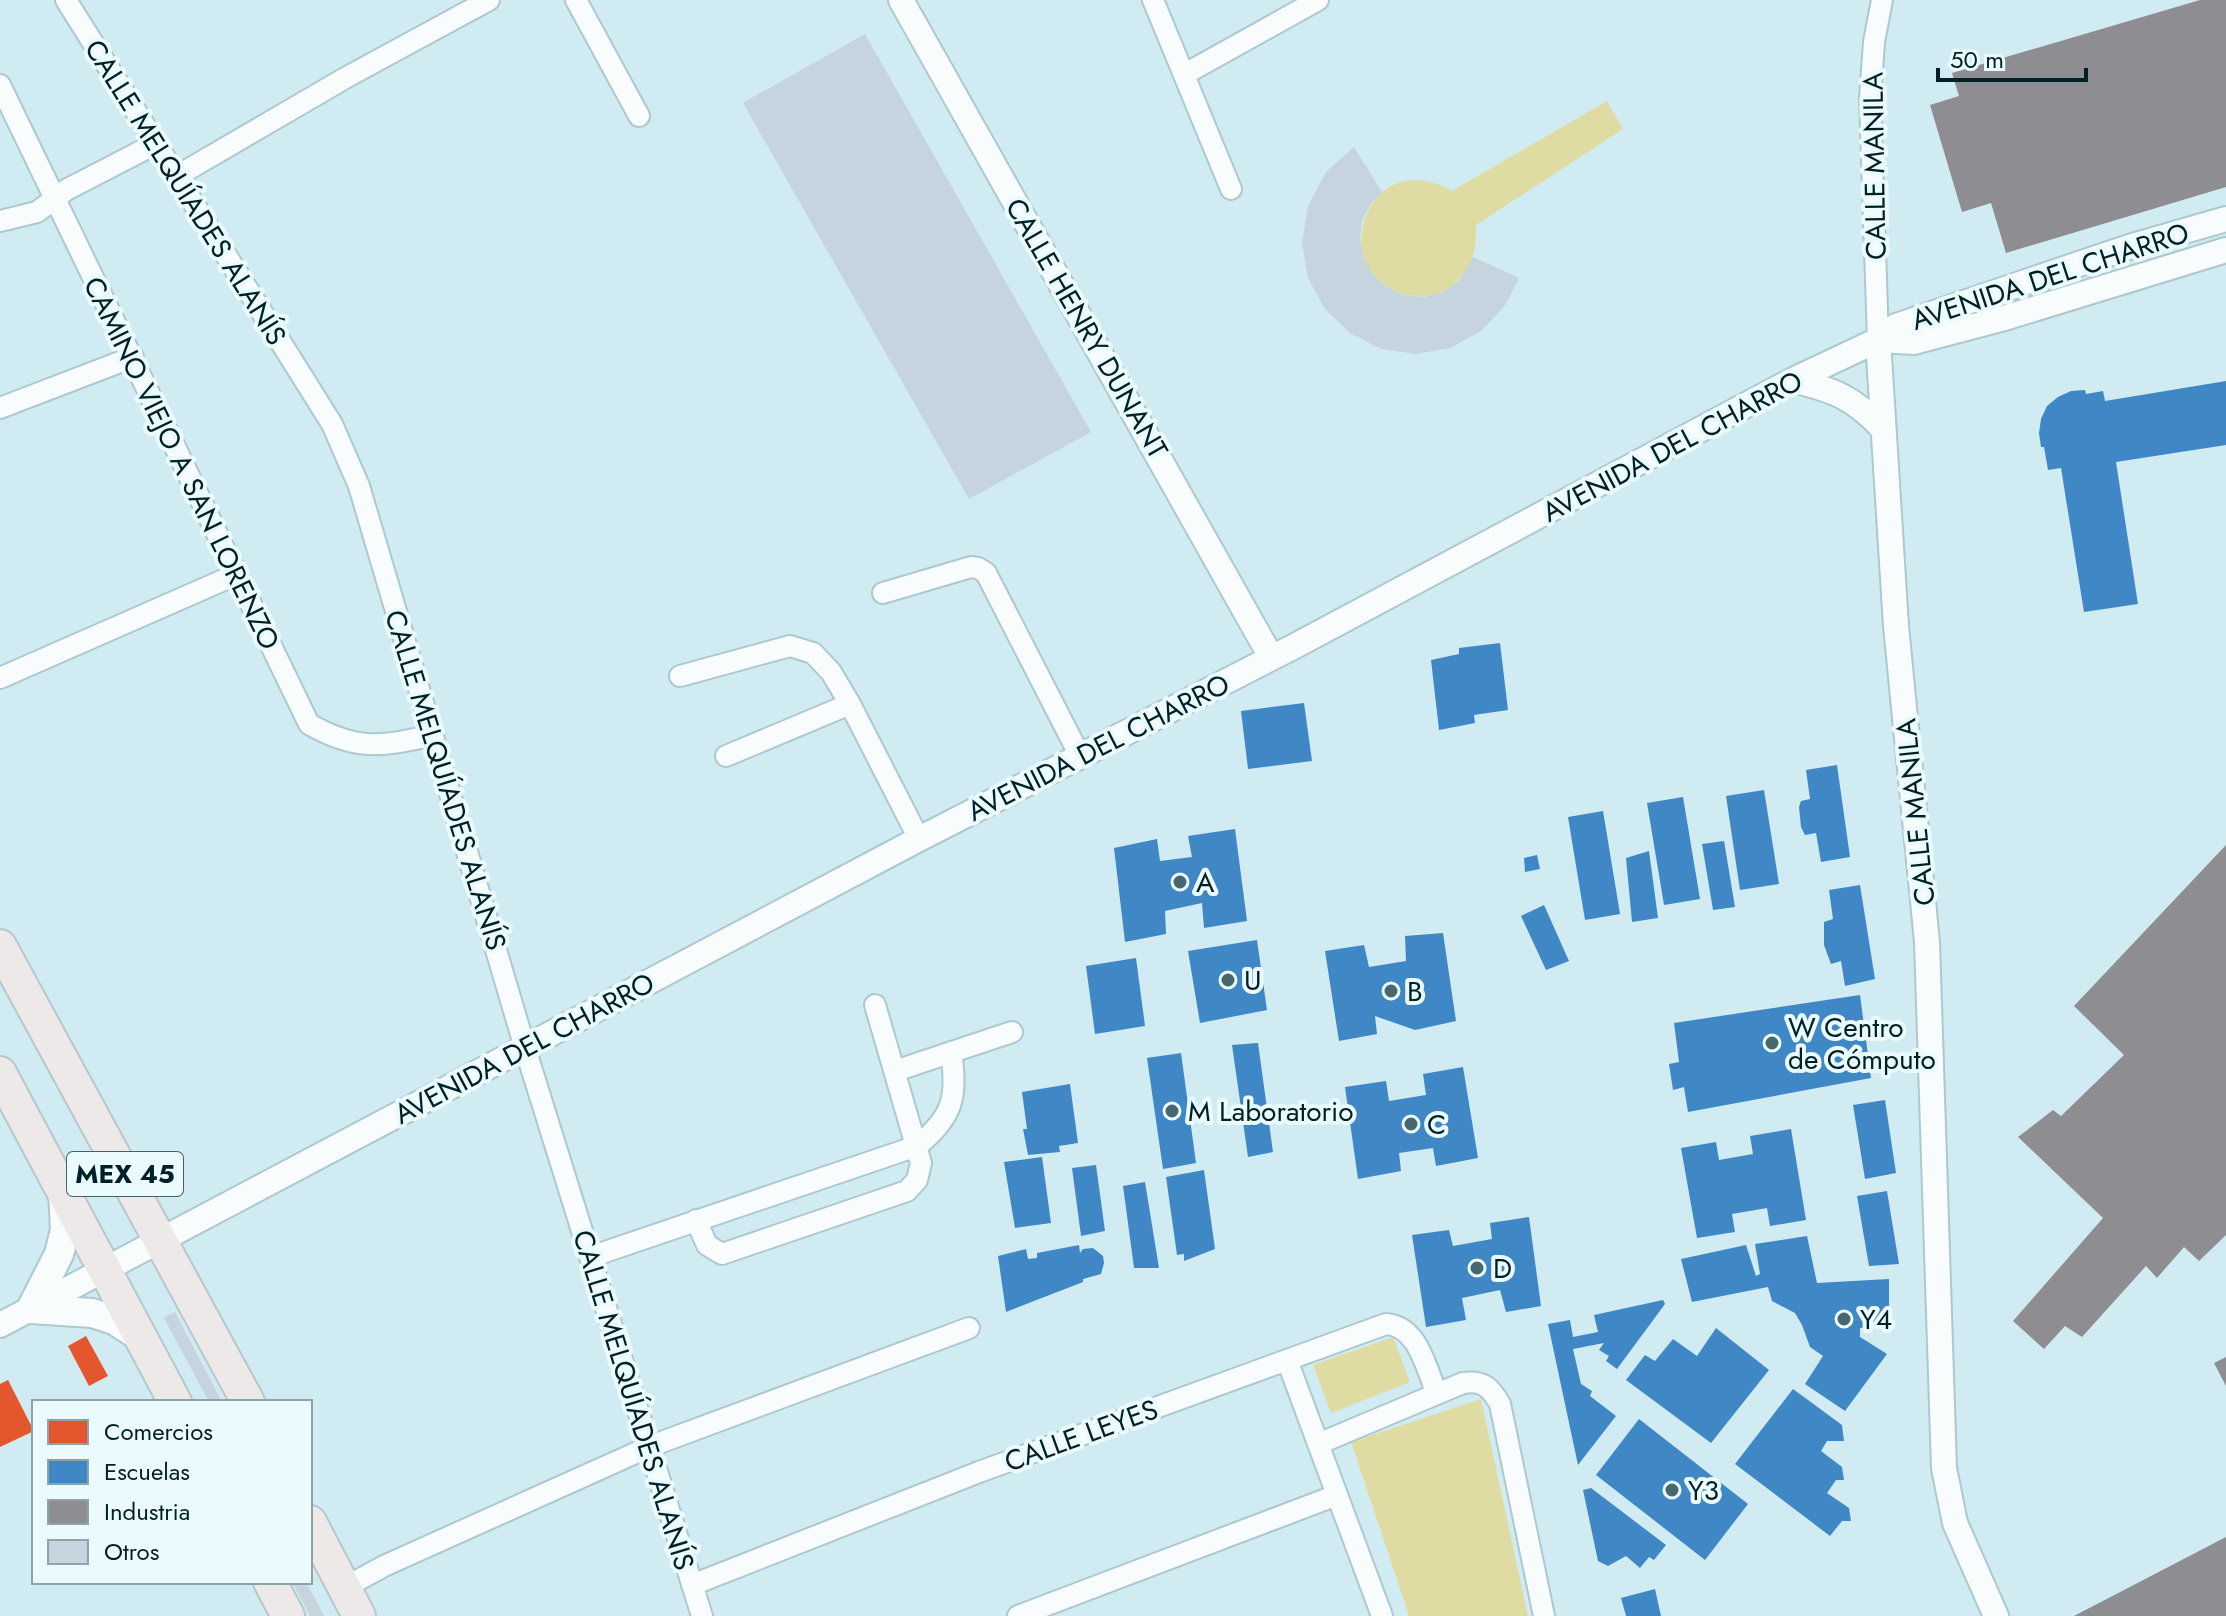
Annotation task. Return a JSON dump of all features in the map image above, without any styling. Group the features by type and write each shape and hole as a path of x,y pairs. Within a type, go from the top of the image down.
{"main road":[{"name":"MEX 45","path":"0,946 247,1400"},
{"name":"MEX 45","path":"0,1073 174,1400"},
{"path":"63,1191 65,1230 59,1254 31,1309 92,1313 114,1320 142,1338"},
{"path":"312,1526 359,1616"}],"street":[{"name":"CALLE MELQUÍADES ALANÍS","path":"66,0 332,424 345,450 359,486 525,1048 702,1616"},
{"path":"177,176 347,77 489,0"},
{"path":"576,0 639,116"},
{"name":"CALLE HENRY DUNANT","path":"901,0 1271,657"},
{"path":"1153,0 1231,189"},
{"name":"CALLE MANILA","path":"1882,0 1874,42 1870,99 1878,340 1896,626 1927,942 1944,1468 1955,1523 1996,1616"},
{"path":"1185,74 1306,3"},
{"name":"CAMINO VIEJO A SAN LORENZO","path":"0,85 309,724 350,743 393,743 433,735"},
{"path":"0,221 37,212 55,197 155,144"},
{"name":"AVENIDA DEL CHARRO","path":"0,1325 1793,380 1878,340 1896,326 2129,247 2226,219"},
{"name":"AVENIDA DEL CHARRO","path":"1878,340 1914,342 2001,319 2226,250"},
{"path":"0,408 133,357"},
{"path":"1793,380 1849,398 1866,410 1882,428"},
{"path":"883,593 971,567 986,573 1080,756"},
{"path":"0,678 235,575"},
{"path":"680,676 790,646 813,653 831,672 850,704 919,839"},
{"path":"726,756 850,704"},
{"path":"696,1220 710,1249 722,1254 907,1191 915,1185 921,1168 917,1146 875,1005"},
{"path":"895,1071 1012,1032"},
{"path":"590,1257 917,1146 939,1125 953,1102 955,1076 951,1052"},
{"name":"CALLE LEYES","path":"692,1585 979,1472 1386,1324 1398,1325 1412,1339 1437,1394"},
{"path":"344,1588 384,1566 651,1446 969,1328"},
{"path":"1287,1360 1382,1616"},
{"path":"1318,1444 1463,1383 1488,1386 1500,1404 1544,1616"},
{"path":"1018,1616 1337,1495"}],"shaded area":[{"path":"1607,101 1623,129 1476,225 1471,261 1463,275 1449,288 1429,295 1408,295 1382,285 1367,267 1361,243 1365,219 1376,198 1395,184 1421,180 1452,191"},
{"path":"1393,1337 1410,1382 1331,1413 1313,1365"},
{"path":"1481,1399 1528,1616 1409,1616 1351,1442"}],"building: Comercios":[{"path":"86,1336 108,1376 89,1386 68,1346"},
{"path":"8,1380 32,1432 0,1447 0,1384"}],"building: Escuelas":[{"path":"2226,381 2226,445 2116,462 2138,604 2084,612 2061,468 2048,470 2044,447 2041,447 2041,419 2047,406 2071,391 2085,390 2086,394 2103,391 2105,401"},
{"path":"1500,643 1508,710 1474,715 1475,723 1439,730 1431,660 1459,654 1459,648"},
{"path":"1304,703 1312,761 1248,769 1241,711"},
{"path":"1837,765 1850,857 1821,862 1816,833 1805,835 1799,807 1801,801 1810,799 1806,770"},
{"path":"1764,790 1779,884 1740,890 1726,796"},
{"path":"1683,797 1700,899 1664,905 1647,803"},
{"path":"1603,811 1620,914 1585,920 1568,817"},
{"name":"A","path":"1235,829 1247,921 1204,928 1202,903 1165,911 1166,934 1125,942 1114,848 1157,839 1160,861 1192,857 1188,836"},
{"path":"1724,841 1735,907 1713,910 1702,844"},
{"path":"1649,851 1658,918 1632,922 1626,858"},
{"path":"1537,855 1540,869 1525,872 1524,858"},
{"path":"1860,885 1875,979 1845,986 1841,961 1831,964 1824,945 1824,922 1833,919 1829,890"},
{"path":"1544,905 1569,961 1546,970 1521,916"},
{"name":"B","path":"1443,933 1456,1021 1415,1030 1375,1016 1377,1034 1339,1041 1325,951 1364,945 1369,967 1406,961 1405,936"},
{"name":"U","path":"1257,940 1267,1010 1200,1023 1188,951"},
{"path":"1136,958 1145,1026 1095,1034 1086,966"},
{"name":"W Centro de Cómputo","path":"1860,995 1871,1078 1688,1112 1684,1087 1673,1090 1669,1064 1679,1062 1674,1023"},
{"path":"1258,1043 1273,1152 1248,1157 1232,1045"},
{"name":"M Laboratorio","path":"1181,1053 1196,1163 1163,1169 1147,1058"},
{"name":"C","path":"1463,1067 1478,1158 1436,1166 1433,1148 1399,1153 1401,1171 1358,1179 1345,1087 1386,1081 1389,1101 1426,1095 1423,1074"},
{"path":"1070,1084 1078,1143 1059,1146 1060,1152 1028,1155 1023,1129 1027,1129 1022,1092"},
{"path":"1885,1100 1896,1173 1865,1179 1853,1105"},
{"path":"1791,1129 1806,1220 1770,1226 1767,1208 1732,1214 1735,1232 1697,1238 1681,1148 1716,1142 1719,1160 1753,1154 1750,1136"},
{"path":"1042,1157 1051,1223 1015,1228 1004,1162"},
{"path":"1096,1165 1105,1231 1081,1236 1072,1168"},
{"path":"1204,1170 1215,1249 1184,1261 1184,1254 1177,1255 1166,1177"},
{"path":"1145,1182 1159,1268 1134,1268 1123,1186"},
{"path":"1887,1191 1899,1264 1869,1266 1857,1196"},
{"name":"D","path":"1529,1217 1541,1306 1506,1312 1500,1290 1462,1298 1466,1320 1426,1327 1412,1235 1449,1230 1453,1246 1492,1239 1490,1223"},
{"name":"Y4","path":"1807,1236 1817,1283 1889,1279 1889,1325 1860,1328 1860,1337 1887,1354 1845,1411 1805,1384 1823,1356 1810,1347 1795,1313 1772,1301 1768,1287 1692,1302 1681,1259 1746,1245 1756,1276 1760,1274 1755,1244"},
{"path":"1079,1245 1080,1253 1083,1249 1093,1248 1103,1256 1101,1274 1006,1312 998,1256 1026,1249 1028,1259 1037,1258 1037,1253"},
{"path":"1663,1300 1665,1304 1617,1369 1606,1361 1609,1356 1599,1350 1604,1343 1573,1349 1581,1384 1592,1391 1590,1396 1616,1416 1578,1465 1548,1324 1570,1320 1573,1337 1598,1332 1594,1315"},
{"path":"1716,1328 1769,1370 1711,1443 1626,1380 1645,1355 1655,1361 1673,1339 1697,1356"},
{"path":"1793,1389 1842,1425 1844,1441 1827,1441 1821,1451 1842,1467 1844,1480 1836,1480 1827,1493 1849,1508 1851,1521 1842,1521 1830,1536 1735,1464"},
{"name":"Y3","path":"1639,1419 1748,1504 1705,1560 1596,1475"},
{"path":"1591,1488 1666,1545 1654,1560 1649,1557 1640,1568 1626,1556 1608,1566 1598,1561 1583,1490"},
{"path":"1655,1589 1661,1616 1626,1616 1621,1598"}],"building: Industria":[{"path":"2200,0 2226,0 2226,187 2006,253 1991,203 1962,212 1930,105 1959,96 1952,73"},
{"path":"2226,845 2226,1235 2199,1261 2184,1247 2157,1278 2146,1266 2082,1337 2065,1326 2044,1349 2013,1321 2103,1218 2018,1137 2053,1110 2061,1116 2124,1055 2074,1006"},
{"path":"2226,1357 2226,1386 2214,1363"},
{"path":"2226,1537 2226,1616 2074,1616"}],"building: Otros":[{"path":"865,34 1091,432 969,499 743,103"},
{"path":"1354,147 1382,192 1370,205 1362,221 1360,239 1363,256 1371,272 1385,286 1403,295 1424,297 1443,292 1460,280 1473,257 1519,278 1504,307 1481,331 1450,348 1416,354 1381,349 1350,333 1325,309 1308,278 1302,243 1308,206 1326,172"},
{"path":"175,1312 221,1400 208,1400 164,1318"},
{"path":"293,1584 307,1584 324,1616 310,1616"}],"place":[{"name":"A","path":"1180,882"},
{"name":"U","path":"1228,980"},
{"name":"B","path":"1391,991"},
{"name":"W Centro de Cómputo","path":"1772,1043"},
{"name":"M Laboratorio","path":"1172,1111"},
{"name":"C","path":"1411,1124"},
{"name":"D","path":"1477,1268"},
{"name":"Y4","path":"1844,1319"},
{"name":"Y3","path":"1672,1490"}]}
